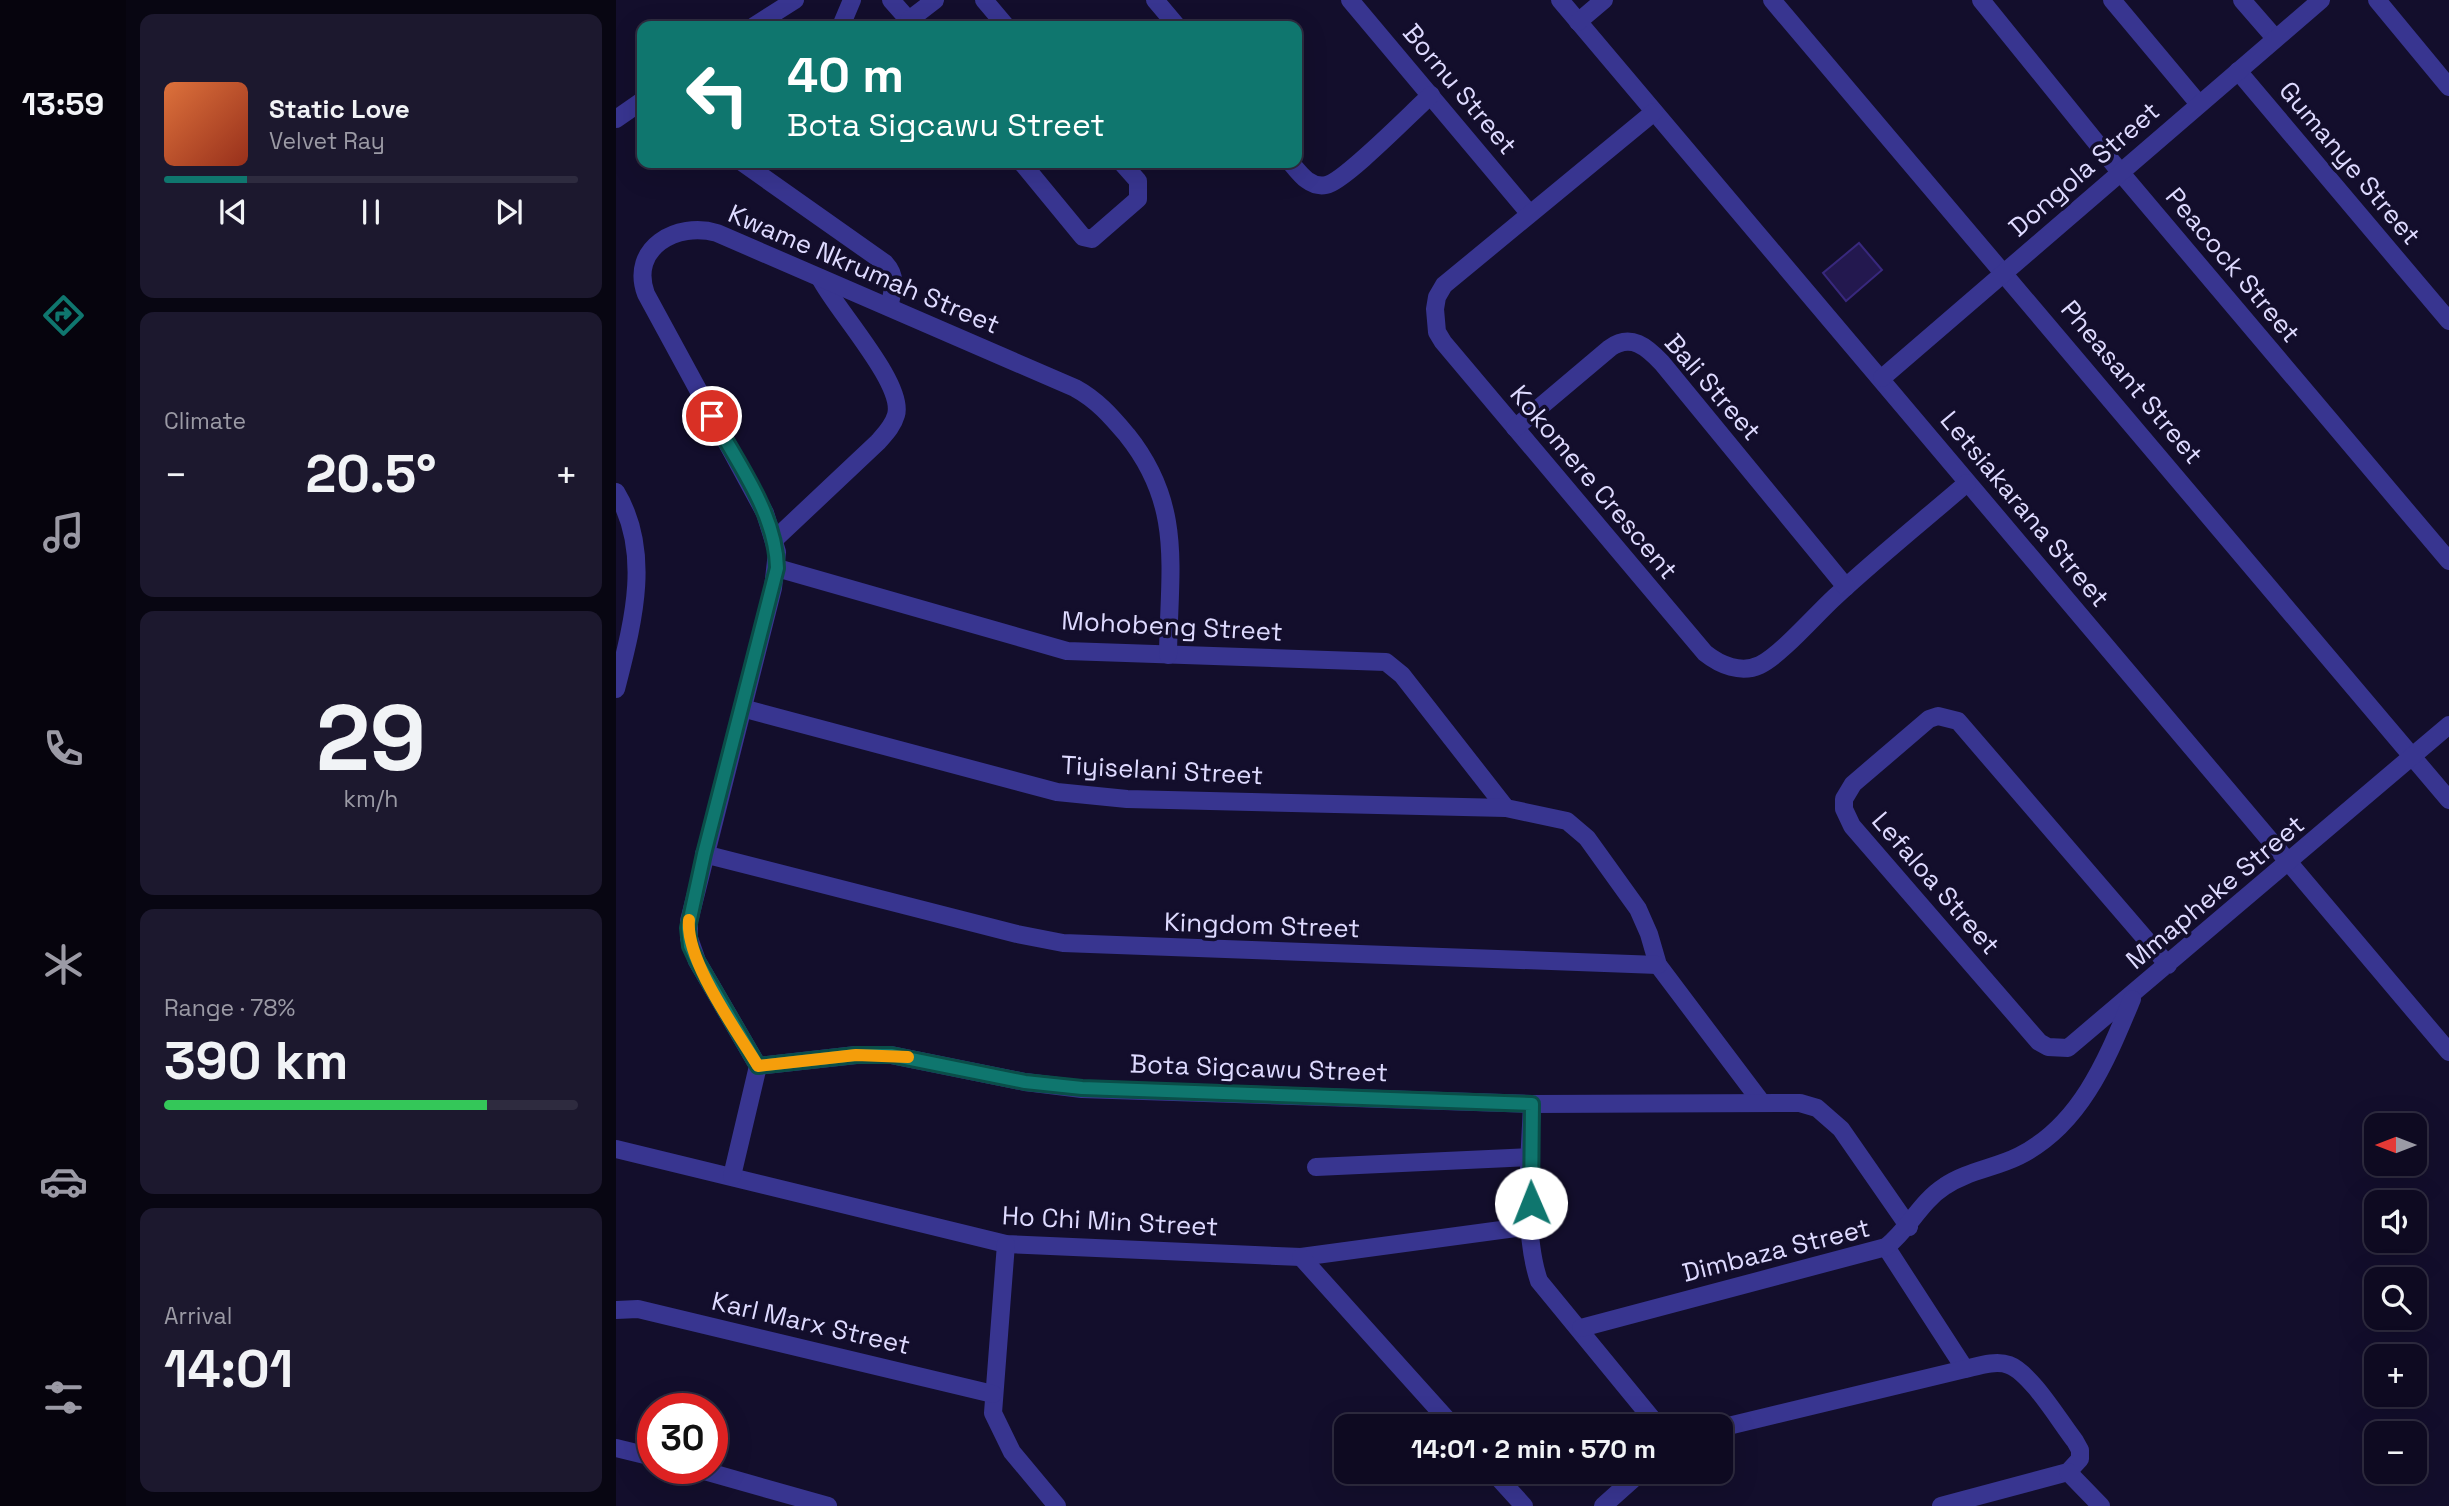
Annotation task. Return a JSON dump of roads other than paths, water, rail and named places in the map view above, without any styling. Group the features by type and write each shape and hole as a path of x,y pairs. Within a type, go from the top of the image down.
{"street":[{"path":"762,21 795,0"},
{"path":"843,21 852,0"},
{"path":"891,0 910,21"},
{"path":"914,21 935,0"},
{"path":"984,0 1002,21"},
{"path":"1155,0 1173,21"},
{"name":"Bornu Street","path":"1350,0 1529,213"},
{"name":"Letsiakarana Street","path":"1560,0 1882,378 2288,865 2449,1052"},
{"path":"1578,22 1604,0"},
{"name":"Pheasant Street","path":"1772,0 2449,800"},
{"name":"Peacock Street","path":"1981,0 2121,173 2449,561"},
{"path":"2112,0 2199,104"},
{"path":"2242,0 2275,38"},
{"name":"Dongola Street","path":"1882,378 2321,0"},
{"path":"2377,0 2449,87"},
{"name":"Gumanye Street","path":"2238,71 2449,321"},
{"path":"1296,168 1308,181 1316,184 1338,180 1431,95"},
{"path":"616,119 637,104"},
{"name":"Kokomere Crescent","path":"1654,112 1444,285 1437,297 1435,309 1437,332 1705,653 1715,662 1734,668 1760,665 1968,483"},
{"path":"750,168 885,263 892,271 894,280 888,307"},
{"path":"1025,168 1083,237 1092,239 1138,199 1138,181 1126,168"},
{"name":"Kwame Nkrumah Street","path":"758,1066 690,946 689,921 777,568 774,540 765,513 646,294 642,273 648,257 660,241 684,229 700,228 1075,388 1096,401 1114,419 1150,468 1165,504 1169,527 1168,654"},
{"path":"774,540 878,442 897,414 892,385 837,308 820,278"},
{"name":"Bali Street","path":"1515,428 1618,342 1636,342 1662,363 1846,587"},
{"path":"616,492 630,526 636,576 634,614 616,690"},
{"name":"Mohobeng Street","path":"777,568 1042,646 1094,654 1386,662 1402,675 1506,808"},
{"name":"Tiyiselani Street","path":"742,708 1057,792 1127,799 1506,808 1556,817 1577,828 1638,909 1658,965"},
{"name":"Lefaloa Street","path":"2134,996 2068,1048 2048,1047 2039,1042 1852,827 1844,809 1844,799 1853,783 1929,719 1938,716 1958,721 2168,965"},
{"name":"Mmapheke Street","path":"1886,1247 1909,1227 1923,1205 1945,1185 2015,1158 2036,1147 2056,1131 2104,1065 2134,996 2449,725"},
{"name":"Kingdom Street","path":"704,854 1033,938 1063,943 1658,965"},
{"path":"1658,965 1762,1103"},
{"name":"Bota Sigcawu Street","path":"758,1066 856,1055 891,1055 1025,1082 1082,1088 1532,1104 1800,1103 1830,1117 1909,1227"},
{"path":"732,1176 758,1066"},
{"path":"1532,1104 1532,1255 1539,1281 1581,1328 1649,1414"},
{"name":"Ho Chi Min Street","path":"616,1149 1006,1244 1301,1257 1531,1226"},
{"path":"1316,1167 1530,1157"},
{"path":"1006,1244 993,1413 1012,1452 1057,1506"},
{"name":"Dimbaza Street","path":"1581,1328 1886,1247 1965,1369"},
{"path":"1301,1257 1442,1414"},
{"name":"Karl Marx Street","path":"616,1310 638,1309 993,1394"},
{"path":"1733,1425 1965,1369 2000,1364 2021,1373 2078,1446 2080,1459 2068,1472 1941,1506"},
{"path":"616,1448 637,1453"},
{"path":"2068,1472 2101,1506"},
{"path":"728,1478 828,1506"},
{"path":"1504,1484 1524,1506"},
{"path":"1603,1506 1628,1484"}]}
